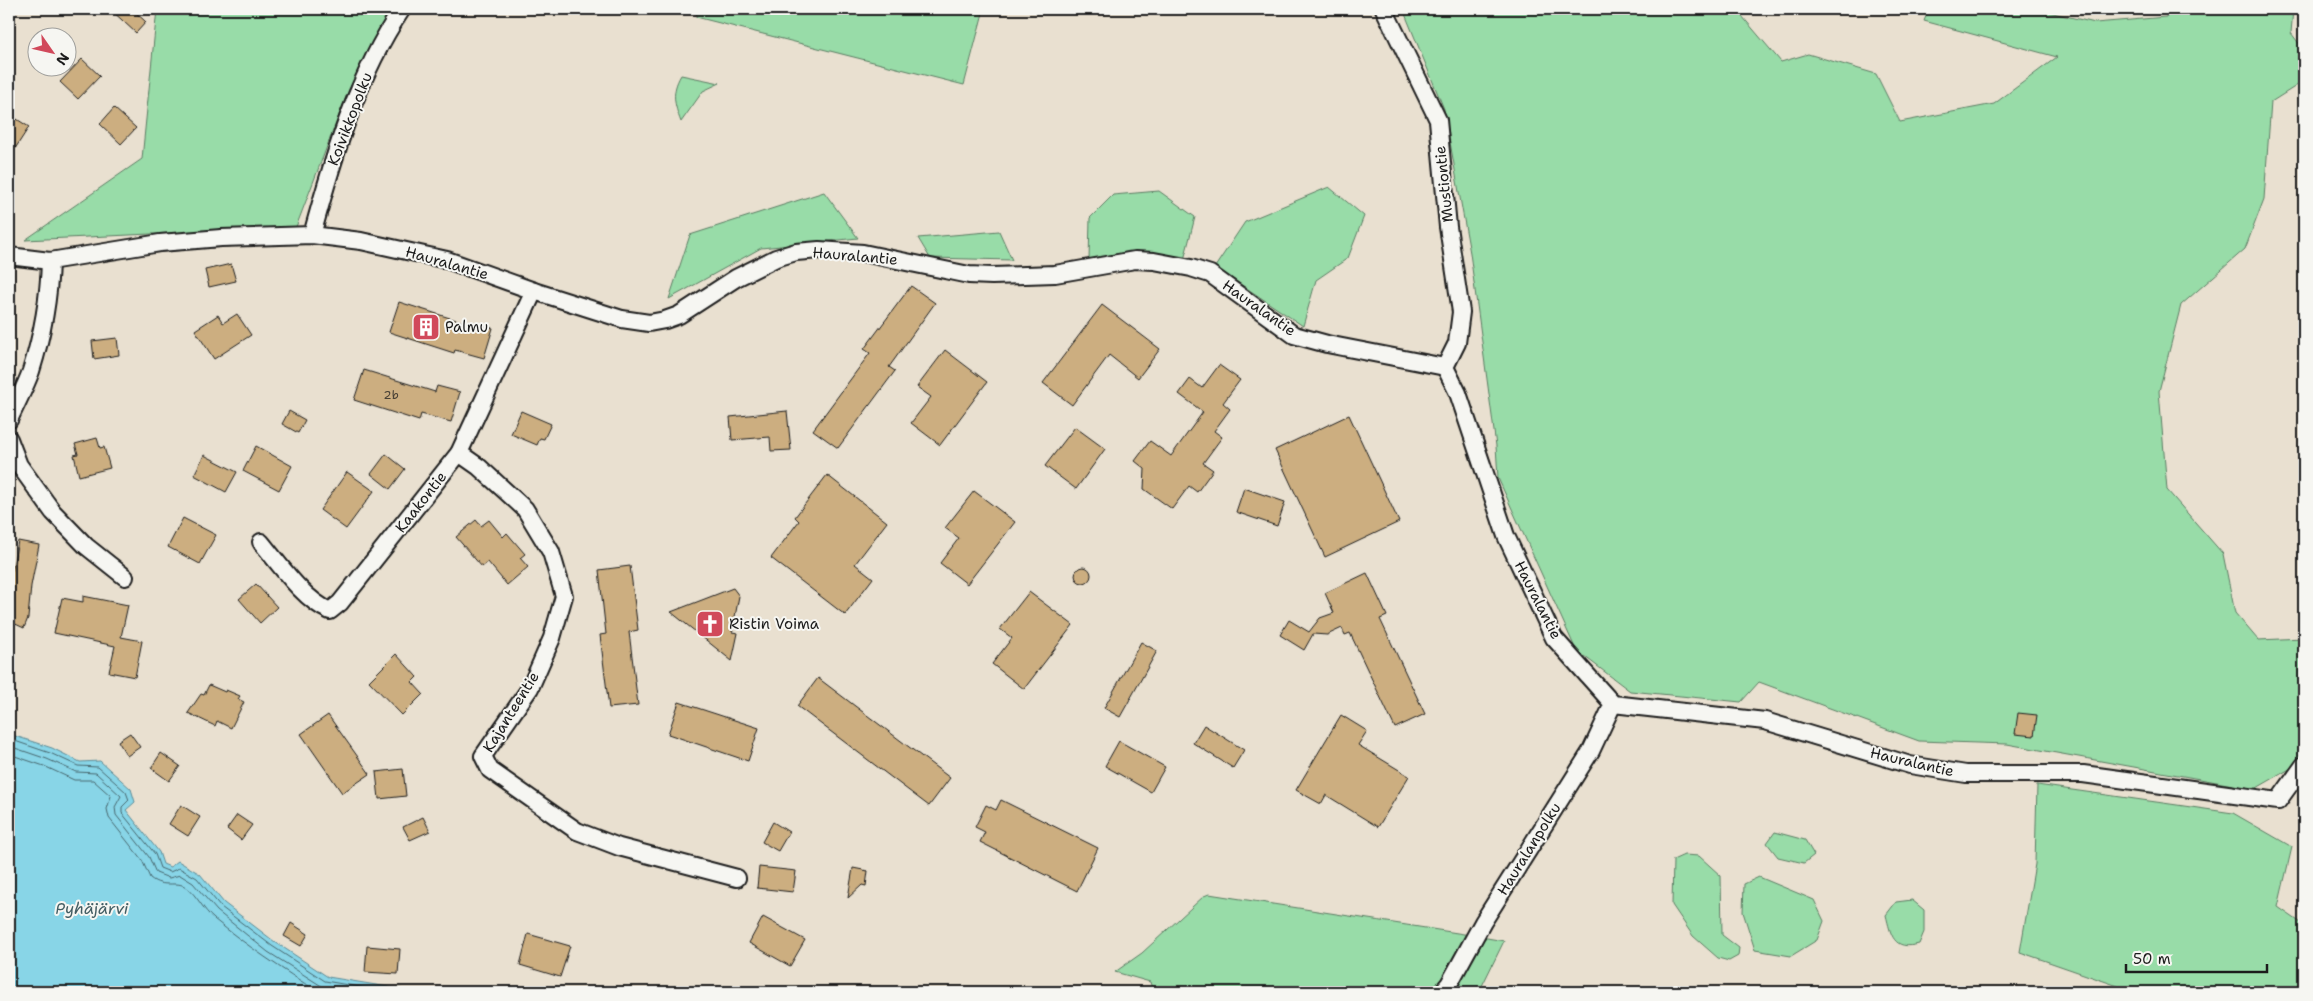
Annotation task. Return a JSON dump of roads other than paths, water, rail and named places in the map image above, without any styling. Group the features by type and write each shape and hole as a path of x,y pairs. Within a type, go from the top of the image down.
{"street":[{"name":"Koivikkopolku","path":"312,235 337,152 374,56 402,9"},
{"name":"Mustiontie","path":"1384,9 1438,120 1448,227 1461,312 1457,344 1445,367"},
{"name":"Hauralantie","path":"9,256 50,261 160,243 221,238 312,235 361,241 447,260 534,291 622,319 649,323 679,315 736,278 776,258 796,252 819,250 863,253 969,275 992,276 1055,274 1135,260 1154,261 1191,268 1210,274 1294,335 1327,344 1445,367 1461,401 1506,536 1554,638 1613,704 1765,721 1910,765 1966,774 2083,774 2278,801 2304,765"},
{"path":"9,420 30,372 46,308 50,284 50,261"},
{"name":"Kaakontie","path":"261,542 311,599 321,608 330,612 349,594 459,453 534,291"},
{"path":"9,439 19,465 53,512 86,546 125,577"},
{"name":"Kajanteentie","path":"459,453 479,468 525,509 551,552 564,596 552,638 530,688 482,756 485,764 490,770 577,831 619,847 737,878"},
{"name":"Hauralanpolku","path":"1442,992 1449,984 1483,922 1591,751 1613,704"}],"water":[{"name":"Pyhäjärvi","path":"9,734 52,748 80,762 100,761 131,789 135,802 126,810 159,852 163,864 170,867 178,861 200,874 224,903 275,942 328,977 418,992 9,992"}],"place":[{"name":"Palmu","path":"426,327"},
{"name":"Ristin Voima","path":"710,624"}]}
